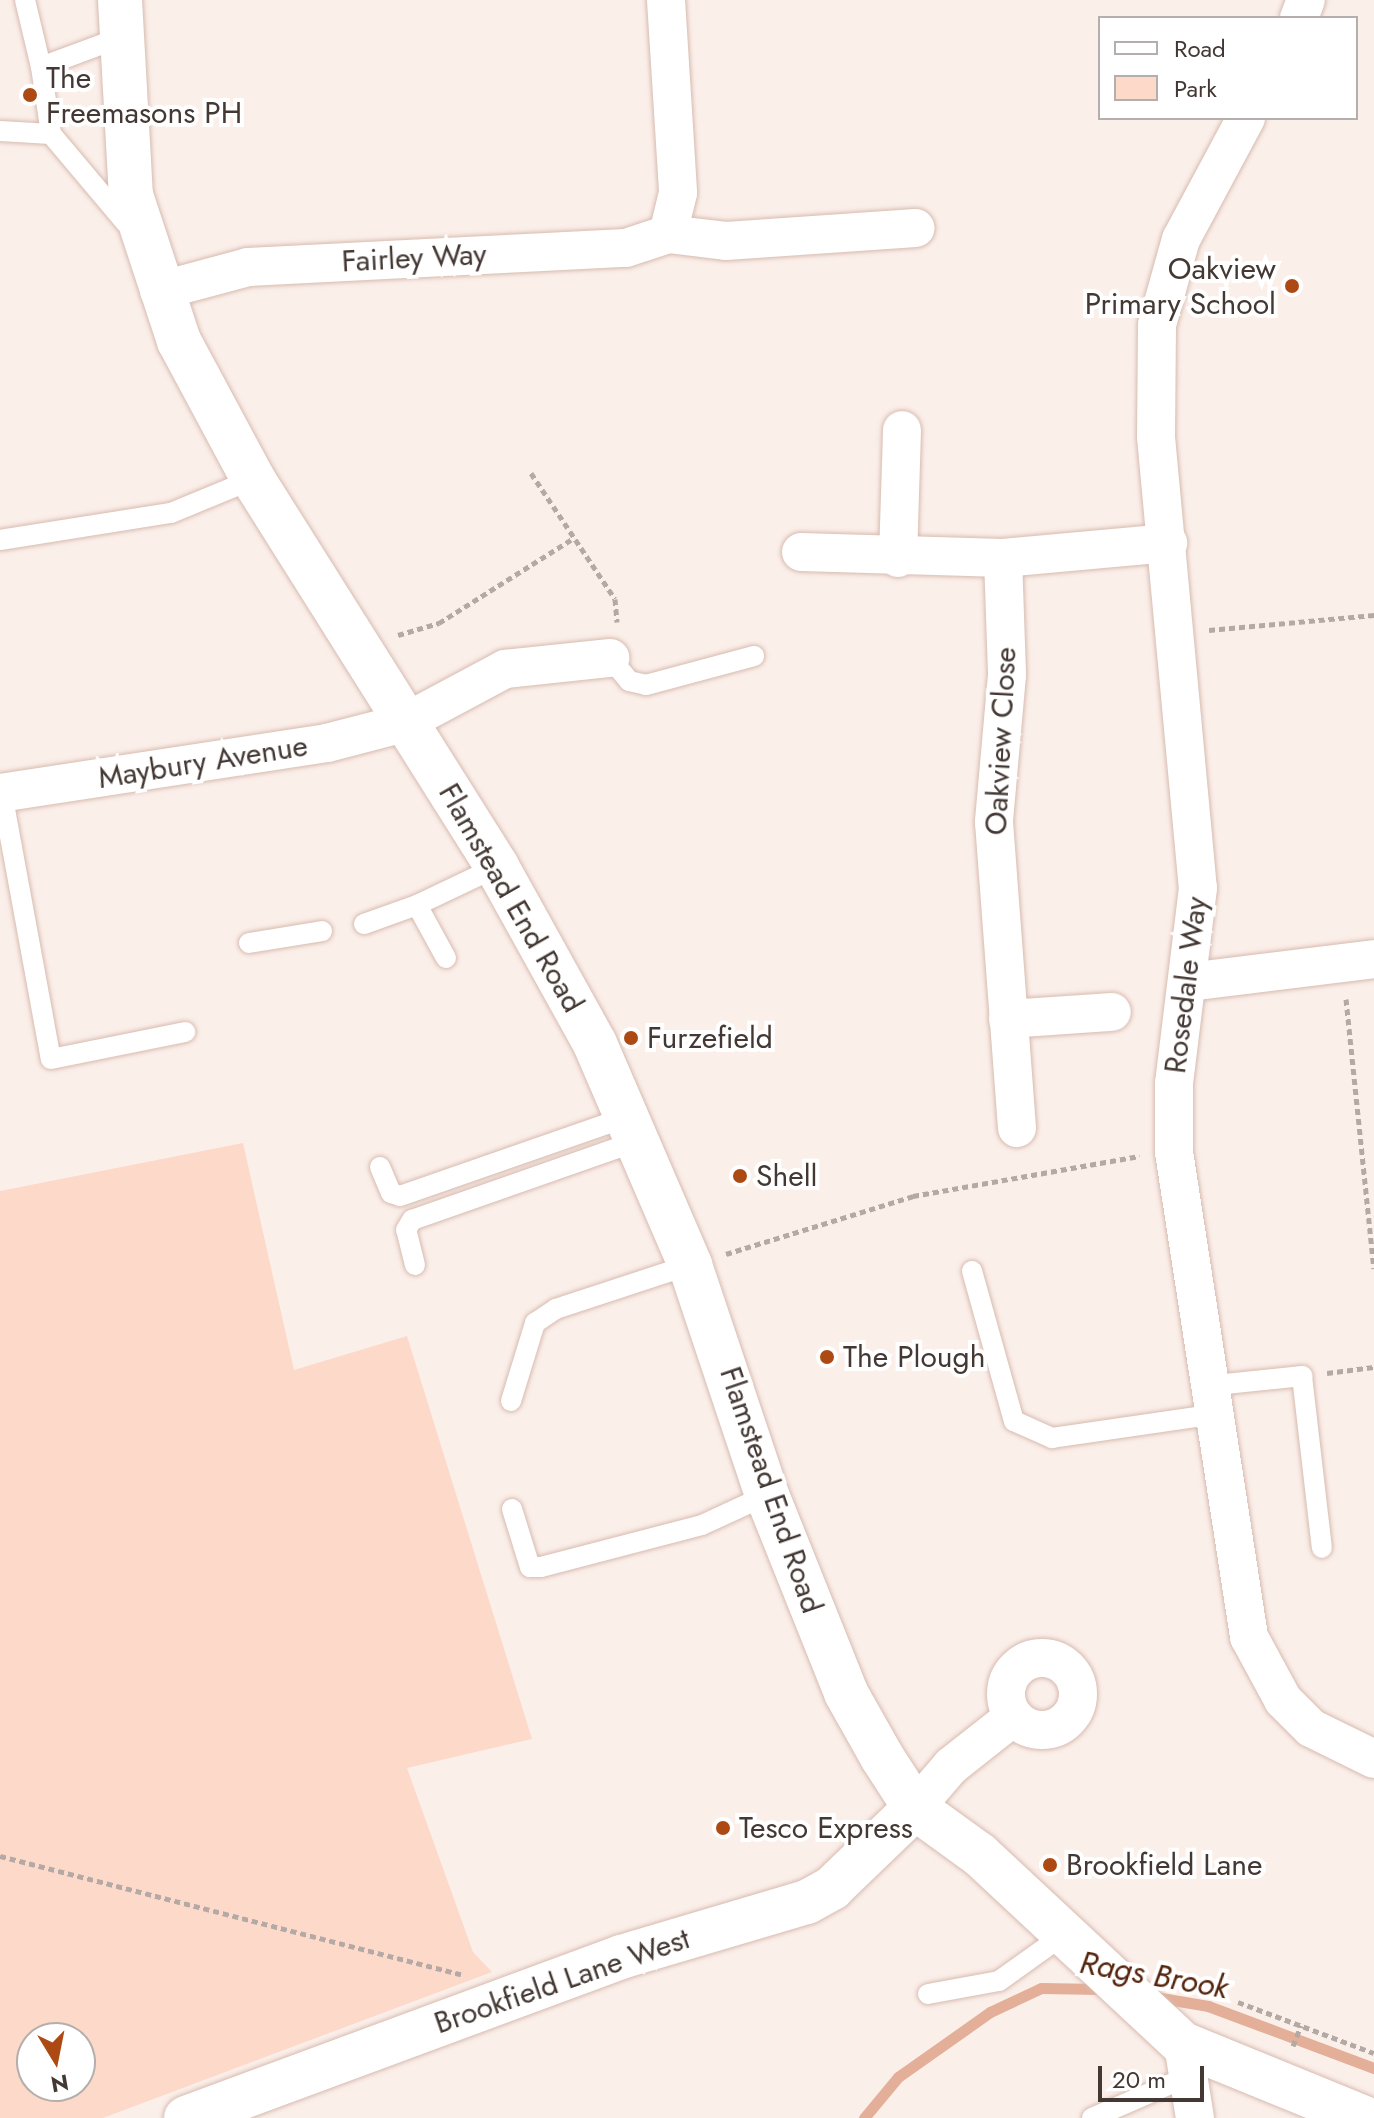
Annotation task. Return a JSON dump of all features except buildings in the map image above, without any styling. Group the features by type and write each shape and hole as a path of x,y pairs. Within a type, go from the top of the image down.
{"main road":[{"name":"Flamstead End Road","path":"120,19 131,195 159,291 253,479 497,867 635,1128 690,1265 767,1495 846,1693 915,1808"},
{"path":"915,1808 980,1855 1079,1947 1176,2047 1364,2118"},
{"name":"Brookfield Lane West","path":"186,2118 233,2109 472,2009 807,1902 832,1888 915,1808"}],"street":[{"path":"666,0 678,193 668,234"},
{"name":"Rosedale Way","path":"1245,120 1181,239 1157,325 1156,437 1198,888 1174,1083 1174,1152 1239,1605 1262,1668 1311,1728 1374,1759"},
{"name":"Fairley Way","path":"159,291 248,267 626,248 668,234 726,241 916,228"},
{"path":"898,558 902,430"},
{"path":"801,552 898,558 1003,558 1168,543"},
{"name":"Oakview Close","path":"1003,558 1007,675 994,797 1017,1128"},
{"path":"404,723 505,669 619,670"},
{"name":"Maybury Avenue","path":"1,793 327,743 404,723"},
{"path":"1188,982 1358,960"},
{"path":"1008,1019 1112,1012"},
{"path":"915,1808 951,1766 1013,1717"},
{"path":"1176,2047 1195,2118"}],"lane":[{"path":"25,0 41,67 51,134 146,248"},
{"path":"41,67 120,19"},
{"path":"0,131 51,134"},
{"path":"0,540 171,513 253,479"},
{"path":"619,670 646,685 754,656"},
{"path":"1,793 51,1059 185,1032"},
{"path":"364,924 417,905 497,867"},
{"path":"417,905 446,958"},
{"path":"249,943 322,931"},
{"path":"380,1167 391,1193 400,1196 635,1128"},
{"path":"415,1265 406,1230 412,1220 635,1128"},
{"path":"511,1401 535,1323 556,1309 690,1265"},
{"path":"972,1271 1014,1421 1052,1438 1302,1376 1322,1548"},
{"path":"512,1509 530,1567 541,1567 702,1525 767,1495"},
{"path":"928,1994 999,1981 1079,1947"},
{"path":"1092,2118 1176,2047"}],"path":[{"path":"531,473 615,599 619,670"},
{"path":"361,652 439,623 574,538"},
{"path":"1176,632 1374,615"},
{"path":"1358,960 1374,1269"},
{"path":"690,1265 913,1196 1174,1152"},
{"path":"1302,1376 1374,1367"},
{"path":"0,1856 460,1969 472,2009"},
{"path":"1238,2002 1300,2028 1374,2053"},
{"path":"1291,2053 1300,2028"}],"green space":[{"path":"243,1143 294,1370 407,1336 532,1739 407,1768 473,1952 492,1972 103,2118 0,2118 0,1191"}],"waterway":[{"name":"Rags Brook","path":"864,2118 898,2077 990,2012 1041,1988 1102,1989"},
{"name":"Rags Brook","path":"1155,1997 1208,2006 1374,2068"}],"place":[{"name":"The Freemasons PH","path":"30,95"},
{"name":"Oakview Primary School","path":"1292,286"},
{"name":"Furzefield","path":"631,1038"},
{"name":"Shell","path":"740,1176"},
{"name":"The Plough","path":"827,1357"},
{"name":"Tesco Express","path":"723,1828"},
{"name":"Brookfield Lane","path":"1050,1865"}]}
